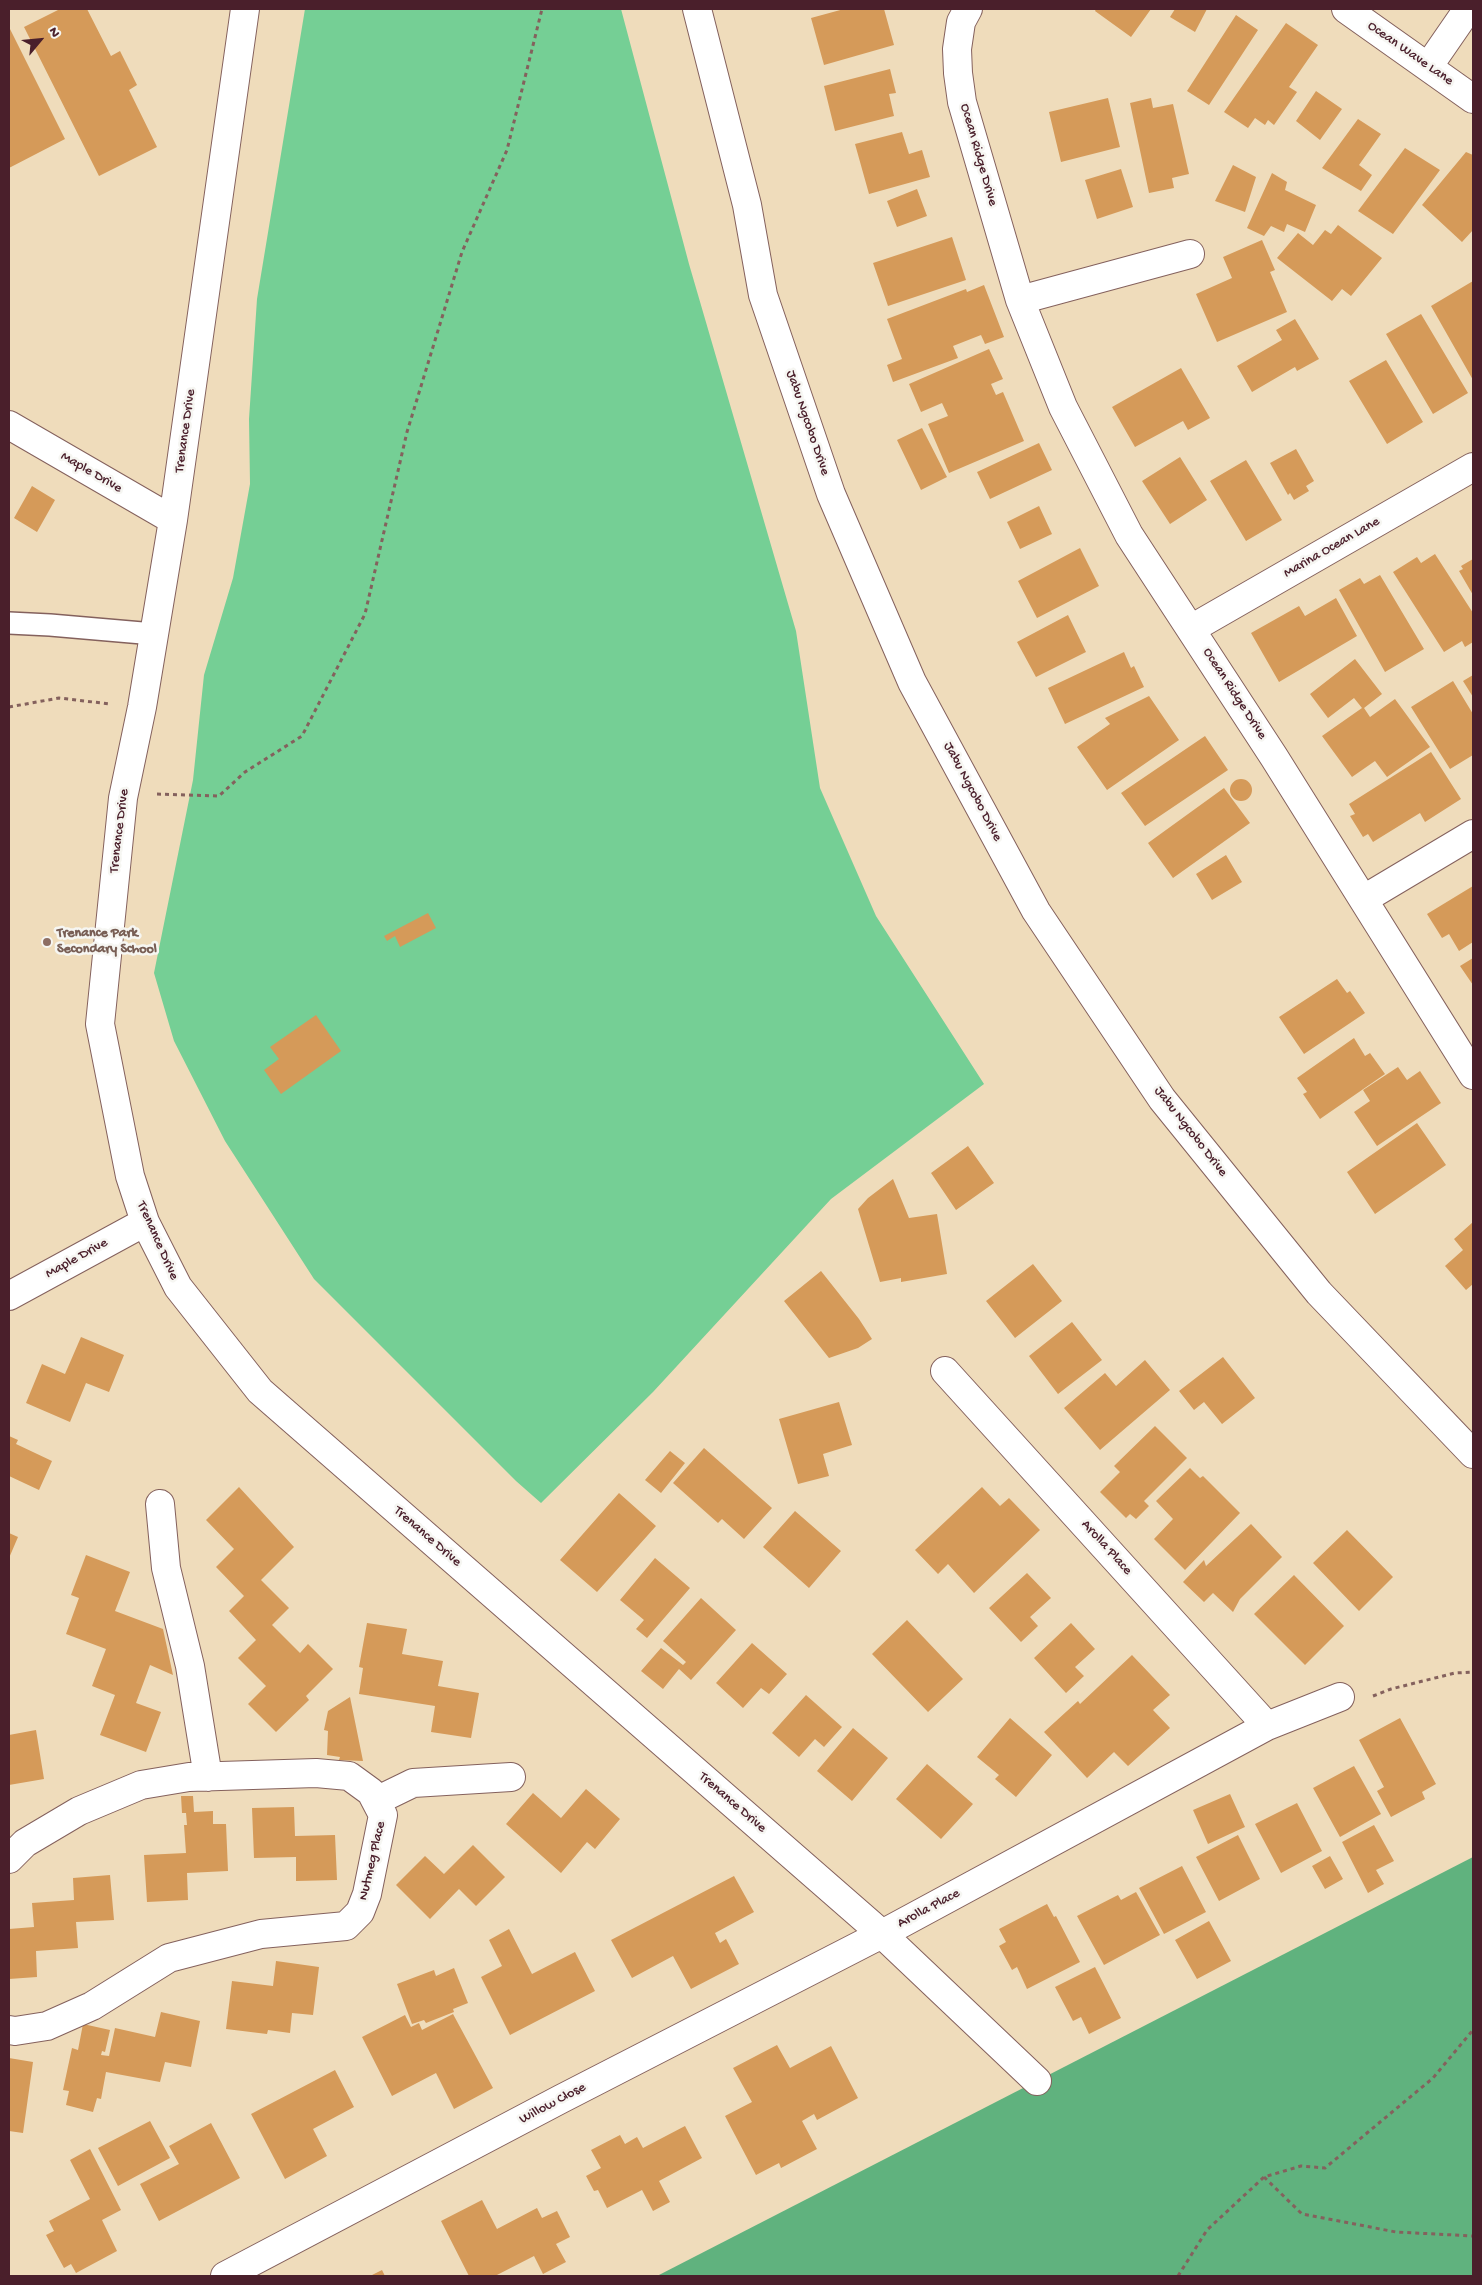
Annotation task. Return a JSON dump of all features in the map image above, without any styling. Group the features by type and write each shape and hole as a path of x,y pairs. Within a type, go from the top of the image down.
{"street":[{"name":"Trenance Drive","path":"245,9 173,520 142,708 123,798 100,1024 130,1176 145,1222 178,1287 260,1391 882,1934 1036,2081"},
{"name":"Jabu Ngcobo Drive","path":"697,9 747,205 763,295 831,494 912,682 1036,911 1162,1099 1319,1293 1473,1454"},
{"name":"Ocean Ridge Drive","path":"968,9 962,22 957,49 962,102 1020,300 1063,408 1100,483 1129,535 1364,899 1473,1075"},
{"name":"Ocean Wave Lane","path":"1346,9 1473,100"},
{"path":"1428,66 1468,9"},
{"path":"1020,300 1190,254"},
{"name":"Maple Drive","path":"9,425 173,520"},
{"name":"Marina Ocean Lane","path":"1191,629 1473,467"},
{"path":"1364,899 1473,834"},
{"name":"Maple Drive","path":"9,1296 145,1222"},
{"name":"Arolla Place","path":"945,1371 1267,1726"},
{"path":"160,1504 166,1568 190,1666 208,1776"},
{"name":"Arolla Place","path":"882,1934 1267,1726 1340,1697"},
{"name":"Nutmeg Place","path":"9,1859 25,1843 79,1811 141,1785 208,1776 316,1773 349,1776 371,1792 383,1815 367,1894 360,1912 346,1926 261,1934 170,1958 92,2006 47,2026 15,2031 9,2030"},
{"path":"376,1801 414,1783 511,1777"},
{"name":"Willow Close","path":"225,2276 561,2099 882,1934"}],"lane":[{"path":"9,624 50,625 154,634"}],"path":[{"path":"123,798 167,793 219,796 245,772 302,736 365,614 407,432 462,252 507,150 542,9"},
{"path":"9,707 59,698 142,708"},
{"path":"1340,1697 1362,1700 1391,1689 1455,1673 1473,1672"},
{"path":"1178,2276 1206,2230 1264,2177 1301,2166 1325,2168 1433,2078 1473,2030"},
{"path":"1264,2177 1302,2214 1396,2232 1473,2236"}],"green space":[{"path":"305,9 621,9 689,264 796,631 820,788 876,916 984,1084 831,1199 653,1392 541,1503 516,1481 314,1279 225,1141 174,1041 154,973 193,780 204,675 233,578 250,484 249,419 257,299"},
{"path":"1473,1857 1473,2276 657,2276"}],"building":[{"path":"60,9 87,9 111,56 120,51 137,85 129,90 157,147 99,176 24,27"},
{"path":"844,9 884,9 894,45 824,65 811,18"},
{"path":"1096,9 1151,9 1131,37 1095,11"},
{"path":"1175,9 1207,9 1195,32 1170,17"},
{"path":"1236,15 1258,30 1209,105 1187,91"},
{"path":"1286,23 1318,45 1289,87 1297,92 1274,125 1268,120 1265,125 1255,118 1248,128 1224,112"},
{"path":"9,27 65,139 9,168"},
{"path":"890,69 896,93 889,94 894,116 835,131 824,86"},
{"path":"1316,91 1342,109 1320,140 1296,121"},
{"path":"1108,98 1120,147 1061,162 1049,112"},
{"path":"1151,98 1153,108 1173,104 1189,174 1172,178 1174,188 1149,193 1130,103"},
{"path":"1358,119 1381,134 1359,165 1372,175 1361,191 1322,168"},
{"path":"902,132 909,154 922,150 930,177 869,194 855,144"},
{"path":"1405,148 1440,170 1393,234 1358,211"},
{"path":"1466,152 1473,155 1473,230 1462,242 1422,205"},
{"path":"1233,165 1256,177 1245,212 1215,201"},
{"path":"1121,169 1133,207 1097,219 1085,180"},
{"path":"1272,173 1287,182 1285,190 1316,205 1305,232 1287,224 1284,232 1271,226 1264,236 1247,228"},
{"path":"917,189 927,216 897,227 887,201"},
{"path":"1338,225 1382,258 1351,296 1342,289 1332,301 1277,258 1298,233 1313,245 1325,230 1331,234"},
{"path":"952,237 966,280 888,306 873,263"},
{"path":"1262,240 1275,270 1270,272 1287,312 1217,342 1196,294 1232,278 1223,257"},
{"path":"1473,281 1473,380 1431,306"},
{"path":"984,285 1004,337 985,344 981,335 953,346 958,358 893,382 887,365 902,359 887,319 966,289 967,292"},
{"path":"1421,314 1468,393 1433,414 1386,334"},
{"path":"1295,319 1319,359 1297,371 1295,367 1252,392 1237,366 1282,340 1276,330"},
{"path":"989,349 1003,379 991,384 996,395 1003,392 1024,441 949,473 928,424 948,416 942,403 921,412 909,384"},
{"path":"1386,360 1423,422 1387,444 1349,381"},
{"path":"1181,368 1210,418 1188,430 1183,421 1135,447 1112,407"},
{"path":"922,428 947,477 921,490 897,440"},
{"path":"1039,443 1052,470 990,499 977,472"},
{"path":"1296,449 1314,481 1306,486 1309,491 1294,500 1290,493 1288,495 1270,463"},
{"path":"1180,457 1207,500 1170,524 1142,481"},
{"path":"1246,460 1282,520 1246,541 1210,481"},
{"path":"32,486 55,500 37,532 14,518"},
{"path":"1039,506 1052,534 1020,549 1007,522"},
{"path":"1080,548 1099,586 1037,618 1018,581"},
{"path":"1435,554 1473,613 1473,642 1465,647 1462,641 1444,652 1393,572 1417,557 1421,563"},
{"path":"1473,559 1473,595 1459,571 1463,569 1461,566"},
{"path":"1380,575 1424,649 1385,672 1339,590 1360,578 1364,584"},
{"path":"1336,598 1357,636 1279,682 1251,633 1299,606 1305,616"},
{"path":"1068,615 1086,652 1036,677 1017,642"},
{"path":"1124,652 1131,668 1134,666 1144,687 1065,724 1048,688"},
{"path":"1355,659 1382,694 1364,708 1370,717 1395,699 1430,747 1387,777 1375,761 1352,777 1322,736 1362,708 1354,698 1328,718 1310,694"},
{"path":"1473,675 1473,697 1463,681"},
{"path":"1453,681 1473,714 1473,755 1450,769 1411,707"},
{"path":"1149,696 1179,740 1107,790 1077,747 1110,724 1105,718"},
{"path":"1205,736 1228,770 1145,826 1121,793"},
{"path":"1431,752 1461,799 1425,822 1420,813 1373,842 1368,834 1363,837 1350,816 1355,814 1349,804"},
{"path":"1241,779 1249,782 1252,790 1249,798 1241,801 1233,798 1230,790 1233,782"},
{"path":"1224,788 1250,823 1173,878 1148,843"},
{"path":"1226,855 1242,882 1212,900 1196,874"},
{"path":"1473,886 1473,942 1459,951 1449,934 1442,938 1427,914"},
{"path":"428,913 436,928 400,947 395,936 387,941 384,936"},
{"path":"1473,958 1473,985 1460,966"},
{"path":"1337,979 1347,993 1350,991 1365,1013 1304,1054 1279,1017"},
{"path":"316,1015 341,1051 281,1094 264,1070 279,1059 270,1047"},
{"path":"1354,1038 1365,1056 1370,1053 1385,1074 1320,1119 1303,1094 1307,1092 1297,1078"},
{"path":"1398,1067 1407,1080 1420,1071 1441,1103 1377,1146 1354,1112 1370,1101 1363,1090"},
{"path":"1417,1123 1446,1165 1375,1214 1347,1172"},
{"path":"968,1146 994,1183 956,1210 931,1173"},
{"path":"893,1179 909,1218 937,1214 947,1274 901,1282 901,1278 880,1282 858,1209 868,1198"},
{"path":"1473,1222 1473,1284 1466,1290 1445,1266 1463,1250 1454,1239"},
{"path":"1033,1264 1062,1301 1015,1338 986,1301"},
{"path":"821,1271 859,1319 872,1339 858,1348 829,1358 784,1301"},
{"path":"1072,1322 1102,1360 1058,1394 1029,1356"},
{"path":"81,1337 124,1355 109,1392 86,1383 70,1422 26,1403 42,1364 65,1374"},
{"path":"1223,1357 1255,1398 1222,1424 1204,1402 1194,1410 1179,1391"},
{"path":"1145,1360 1170,1390 1100,1450 1064,1408 1105,1373 1116,1386"},
{"path":"839,1402 852,1445 823,1454 829,1476 798,1484 779,1419"},
{"path":"1155,1426 1187,1458 1144,1501 1149,1506 1136,1519 1130,1514 1126,1518 1100,1492 1120,1472 1114,1466"},
{"path":"9,1436 18,1440 16,1444 52,1461 39,1490 9,1476"},
{"path":"704,1448 772,1508 744,1539 722,1519 718,1523 673,1483"},
{"path":"670,1451 685,1463 661,1493 645,1480"},
{"path":"1190,1468 1200,1478 1203,1476 1240,1513 1185,1570 1154,1539 1173,1519 1156,1501"},
{"path":"239,1487 294,1547 261,1580 289,1608 272,1625 300,1653 308,1644 333,1669 306,1696 309,1700 276,1732 248,1704 266,1686 238,1658 256,1640 229,1611 244,1596 216,1567 234,1549 206,1520"},
{"path":"982,1487 1000,1506 1009,1498 1040,1530 974,1593 948,1564 938,1574 915,1550"},
{"path":"619,1493 656,1526 597,1592 560,1560"},
{"path":"795,1511 841,1551 809,1588 763,1547"},
{"path":"1251,1524 1282,1557 1240,1599 1233,1612 1213,1593 1204,1602 1183,1582 1204,1560 1206,1566"},
{"path":"1347,1530 1393,1577 1359,1611 1313,1563"},
{"path":"9,1533 18,1537 9,1558"},
{"path":"86,1555 130,1572 115,1611 163,1629 173,1675 150,1665 136,1703 161,1712 146,1752 100,1735 115,1695 92,1686 106,1649 66,1634 79,1598 71,1595"},
{"path":"655,1558 690,1588 647,1638 636,1629 644,1620 620,1600"},
{"path":"1027,1573 1051,1598 1030,1617 1038,1626 1021,1642 989,1608"},
{"path":"1294,1575 1344,1626 1305,1665 1254,1614"},
{"path":"701,1598 736,1630 691,1680 679,1669 663,1689 641,1671 661,1648 683,1665 686,1662 663,1641"},
{"path":"907,1620 963,1679 928,1712 872,1654"},
{"path":"367,1623 407,1629 402,1654 443,1661 438,1686 479,1693 471,1738 431,1732 435,1706 359,1694 363,1668 359,1667"},
{"path":"1071,1623 1095,1649 1075,1667 1084,1676 1066,1693 1034,1658"},
{"path":"752,1643 787,1674 769,1694 761,1688 743,1708 716,1683"},
{"path":"1132,1655 1170,1695 1153,1710 1170,1728 1128,1766 1114,1752 1087,1778 1044,1732 1078,1701 1080,1704"},
{"path":"806,1695 842,1727 824,1747 815,1739 799,1757 772,1733"},
{"path":"350,1697 363,1761 339,1760 340,1757 327,1755 328,1731 324,1730 328,1711"},
{"path":"1010,1718 1052,1755 1016,1797 995,1779 999,1775 977,1757"},
{"path":"1400,1718 1436,1784 1422,1792 1425,1799 1391,1817 1377,1791 1384,1787 1359,1740"},
{"path":"853,1728 888,1758 852,1801 817,1771"},
{"path":"36,1730 44,1779 9,1785 9,1735"},
{"path":"927,1764 973,1804 941,1839 896,1799"},
{"path":"1354,1766 1381,1814 1340,1837 1313,1788"},
{"path":"586,1789 620,1819 595,1849 587,1842 561,1873 506,1824 533,1793 561,1818"},
{"path":"1230,1794 1245,1827 1208,1844 1193,1810"},
{"path":"181,1796 193,1796 194,1812 213,1811 213,1824 226,1824 228,1871 187,1873 188,1900 147,1902 144,1855 186,1853 184,1825 187,1825 186,1813 182,1813"},
{"path":"1297,1803 1322,1851 1281,1873 1255,1824"},
{"path":"294,1807 295,1836 335,1835 337,1880 296,1881 296,1857 254,1858 252,1808"},
{"path":"1374,1825 1394,1861 1376,1870 1384,1884 1368,1893 1342,1842"},
{"path":"1238,1835 1260,1879 1219,1901 1196,1857"},
{"path":"473,1845 505,1877 476,1906 459,1889 430,1919 396,1885 425,1856 444,1874"},
{"path":"1330,1856 1343,1879 1325,1889 1312,1866"},
{"path":"1182,1866 1206,1912 1164,1934 1139,1888"},
{"path":"110,1875 114,1920 76,1922 78,1948 36,1951 37,1977 9,1979 9,1929 34,1927 32,1903 74,1900 73,1878"},
{"path":"734,1876 754,1912 715,1933 720,1943 726,1939 739,1964 691,1989 673,1956 632,1978 611,1940"},
{"path":"1136,1892 1160,1935 1104,1965 1077,1916 1118,1895 1121,1900"},
{"path":"1047,1904 1054,1917 1056,1916 1080,1962 1027,1989 1017,1967 1012,1970 999,1946 1006,1942 999,1929"},
{"path":"1209,1921 1231,1961 1197,1979 1175,1940"},
{"path":"509,1929 532,1974 575,1952 595,1991 510,2035 481,1977 502,1966 489,1940"},
{"path":"276,1961 319,1967 313,2015 292,2013 290,2033 268,2030 267,2034 226,2029 232,1981 273,1986"},
{"path":"1095,1967 1121,2018 1089,2034 1081,2017 1073,2021 1055,1987"},
{"path":"454,1968 468,2003 453,2009 454,2012 426,2023 424,2020 412,2024 397,1984 434,1970 436,1976"},
{"path":"161,2012 200,2021 191,2067 165,2062 160,2082 106,2072 101,2099 97,2098 93,2112 66,2105 69,2091 63,2090 72,2048 78,2050 83,2024 110,2030 105,2052 102,2051 101,2055 109,2056 115,2028 155,2037"},
{"path":"453,2014 493,2088 454,2109 436,2073 392,2096 362,2037 405,2015 411,2027 419,2023 422,2030"},
{"path":"777,2045 790,2068 831,2046 858,2098 817,2120 814,2114 802,2121 817,2149 781,2168 779,2163 756,2175 725,2116 752,2102 733,2068"},
{"path":"9,2058 33,2062 23,2133 9,2131"},
{"path":"335,2070 354,2107 313,2129 327,2156 285,2179 251,2114"},
{"path":"150,2121 170,2158 118,2186 98,2148"},
{"path":"211,2123 240,2178 159,2221 140,2184 179,2164 169,2146"},
{"path":"685,2126 702,2158 659,2181 670,2202 653,2211 642,2190 607,2208 598,2190 594,2191 586,2176 601,2168 591,2150 620,2135 625,2144 637,2137 643,2148"},
{"path":"90,2149 121,2210 102,2220 117,2251 76,2273 71,2264 64,2268 46,2235 54,2231 49,2221 90,2199 70,2160"},
{"path":"482,2200 497,2229 537,2208 542,2218 557,2211 570,2237 556,2244 566,2262 543,2274 534,2256 495,2276 469,2276 441,2221"},
{"path":"382,2270 385,2276 370,2276"}],"place":[{"name":"Trenance Park Secondary School","path":"47,942"}]}
